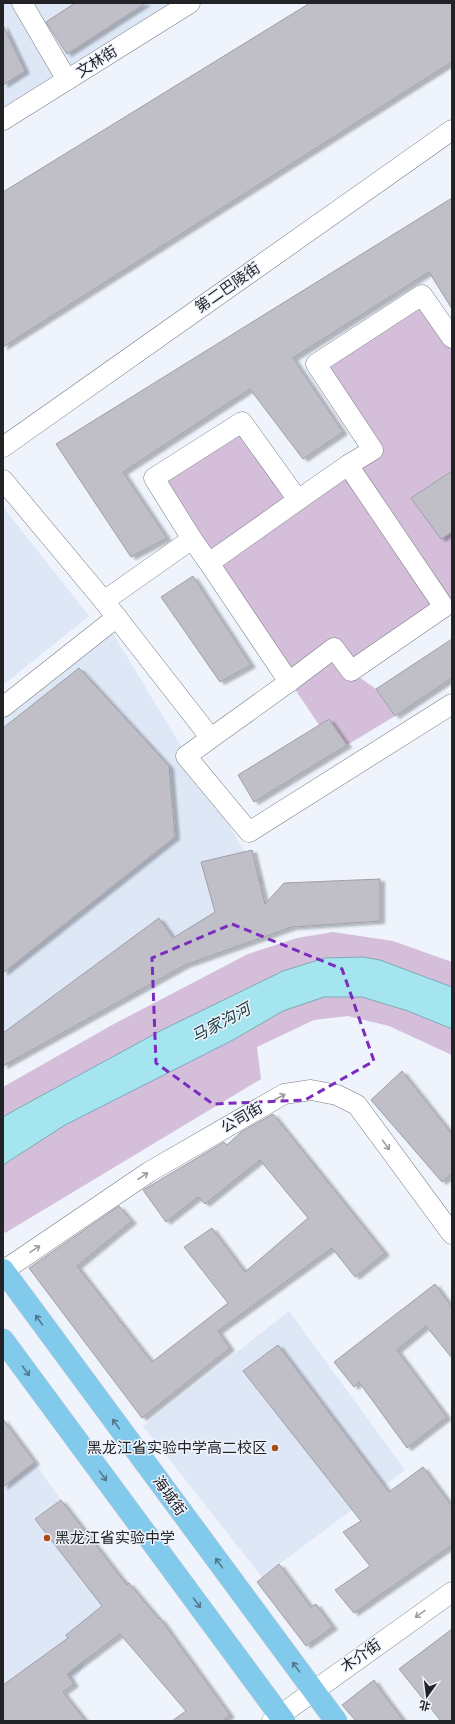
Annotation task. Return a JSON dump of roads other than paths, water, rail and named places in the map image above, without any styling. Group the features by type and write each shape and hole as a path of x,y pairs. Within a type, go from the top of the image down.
{"main road":[{"name":"海城街","path":"3,1270 336,1721"},
{"path":"3,1340 278,1719"}],"street":[{"path":"22,3 67,80"},
{"name":"文林街","path":"3,120 190,3"},
{"name":"第二巴陵街","path":"3,446 452,130"},
{"path":"209,563 348,464 373,450 316,364 422,295 452,338"},
{"path":"289,682 192,539 154,478 242,422 298,500"},
{"path":"348,464 448,605 351,671 334,648 186,756 249,832 452,704"},
{"path":"3,480 117,617 210,738"},
{"path":"104,601 192,539"},
{"path":"3,707 117,617"},
{"name":"公司街","path":"3,1270 149,1172 284,1094 311,1090 337,1095 357,1105 452,1234"},
{"name":"木介街","path":"278,1719 313,1690 452,1592"}],"water":[{"name":"马家沟河","path":"363,957 380,960 452,987 452,1029 408,1011 362,997 324,997 283,1011 233,1040 65,1125 3,1165 3,1117 15,1110 162,1030 283,971 325,958"}],"place":[{"name":"黑龙江省实验中学高二校区","path":"275,1448"},
{"name":"黑龙江省实验中学","path":"47,1538"}]}
